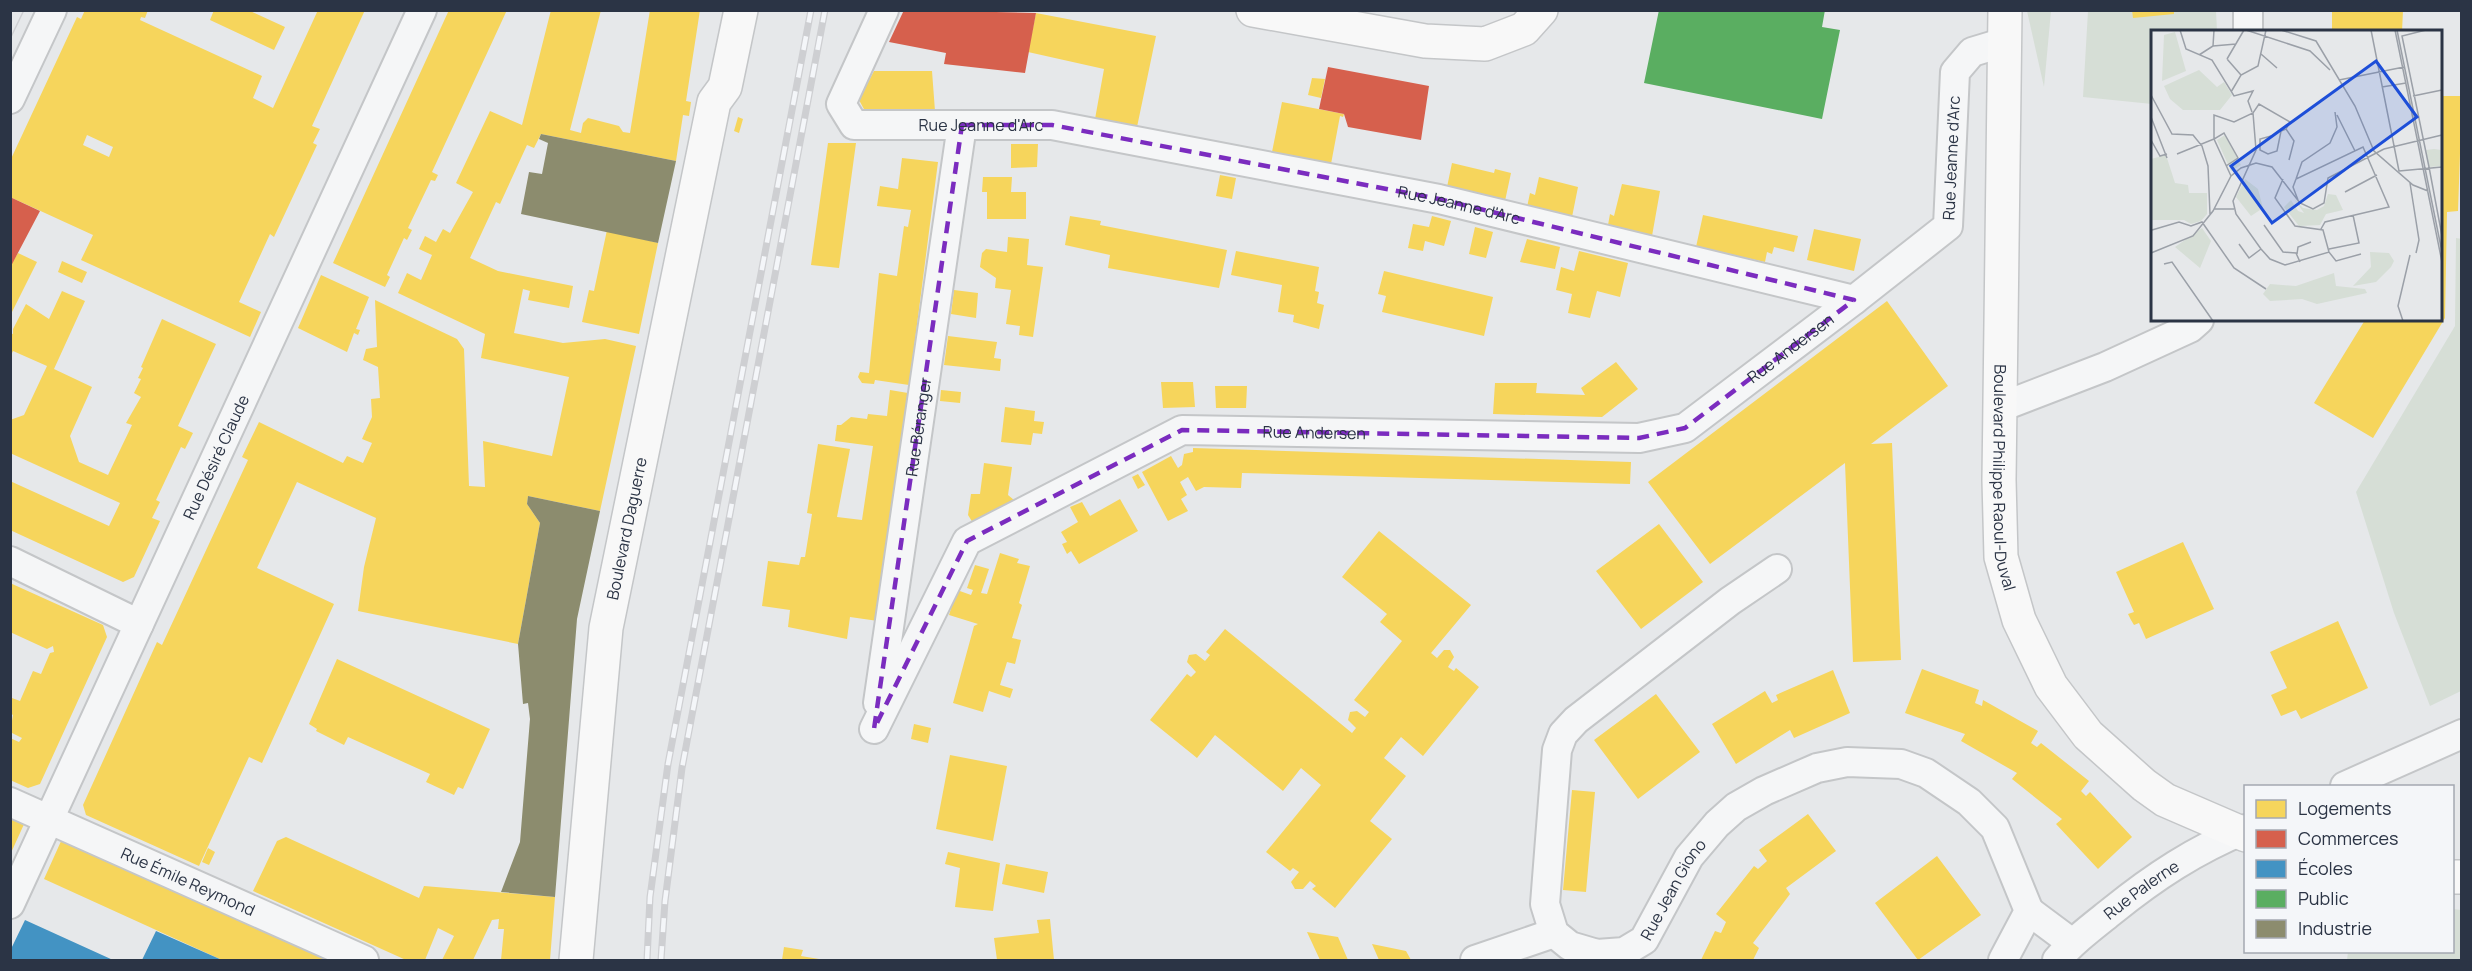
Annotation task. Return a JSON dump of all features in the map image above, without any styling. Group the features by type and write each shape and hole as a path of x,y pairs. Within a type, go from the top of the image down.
{"street":[{"path":"10,99 52,10"},
{"name":"Rue Désiré Claude","path":"10,904 422,10"},
{"name":"Boulevard Daguerre","path":"714,102 708,82 720,10"},
{"name":"Boulevard Daguerre","path":"576,960 606,628 714,102 725,87 741,10"},
{"name":"Rue Jeanne d'Arc","path":"884,10 841,104 854,125 1052,125 1439,199 1854,300 1948,226 1955,72 1971,52 2005,26"},
{"path":"1253,10 1425,41 1485,44 1524,29 1541,10"},
{"path":"2248,10 2248,30"},
{"name":"Boulevard Philippe Raoul-Duval","path":"2005,26 1999,480 2001,557 2019,621 2051,686 2088,735 2144,785 2165,800 2242,832"},
{"name":"Rue Béranger","path":"874,729 962,125"},
{"name":"Rue Andersen","path":"874,729 967,541 1182,430 1639,438 1685,428 1854,300"},
{"path":"2001,408 2105,368 2190,328 2198,321"},
{"path":"10,561 139,624"},
{"path":"1475,960 1554,933 1545,904 1557,750 1563,734 1576,720 1730,601 1776,569"},
{"path":"2347,785 2462,734"},
{"name":"Rue Jean Giono","path":"1554,933 1570,946 1597,954 1624,952 1644,940 1689,857 1717,824 1736,807 1764,791 1817,768 1847,762 1901,764 1926,773 1969,802 1995,828 2029,911"},
{"name":"Rue Émile Reymond","path":"10,802 364,960"},
{"name":"Rue Palerne","path":"2065,952 2157,875 2180,861 2242,832"},
{"path":"2003,960 2029,911 2065,952"}],"highlighted area":[{"path":"962,125 1052,125 1439,199 1854,300 1685,428 1639,438 1182,430 967,541 874,729"}],"shaded area":[{"path":"2027,11 2051,11 2044,87"},
{"path":"2088,11 2216,11 2217,30 2151,30 2151,104 2083,97"},
{"path":"2456,238 2462,239 2461,691 2430,706 2394,613 2356,492 2455,326"},
{"path":"2454,909 2461,910 2461,960 2347,960 2348,953 2454,953"}],"building: Logements":[{"path":"85,10 148,10 145,18 141,17 140,20 262,76 253,98 273,108 318,10 365,10 312,126 320,129 313,143 317,145 274,237 270,234 239,302 261,312 250,337 81,260 93,235 10,197 10,161 77,17 81,19","holes":["87,135 113,147 109,157 83,145"]},
{"path":"214,10 248,10 285,27 274,50 210,20"},
{"path":"449,10 507,10 432,172 438,175 435,181 431,180 408,228 412,230 407,240 404,238 387,275 390,277 385,287 333,263"},
{"path":"551,10 601,10 570,130 581,133 583,123 588,118 619,126 623,132 630,133 650,10 700,10 686,101 691,102 689,116 683,115 676,161 541,134 534,148 527,145 500,204 496,202 470,258 498,271 573,286 569,308 528,300 530,291 523,289 514,333 563,343 605,339 636,346 600,511 528,496 527,504 540,523 518,644 358,611 364,567 376,518 297,482 257,568 334,604 262,763 249,757 199,866 86,815 83,805 157,642 162,645 248,460 242,457 259,422 343,463 347,456 363,463 372,443 362,439 372,417 371,399 380,398 378,367 363,360 366,349 377,347 375,300 457,339 464,349 469,486 485,487 483,441 552,456 569,377 481,358 485,334 398,293 407,273 421,280 432,255 419,249 425,236 436,242 443,229 450,233 473,192 456,183 490,111 522,125"},
{"path":"2132,10 2174,10 2174,14 2133,18"},
{"path":"2332,10 2403,10 2402,30 2332,30"},
{"path":"1036,13 1156,36 1137,127 1095,119 1104,69 1028,52"},
{"path":"874,71 932,71 935,111 865,111 859,100"},
{"path":"1312,78 1325,79 1321,98 1308,95"},
{"path":"2442,96 2462,96 2458,211 2447,212 2445,318 2373,438 2314,403 2364,321 2442,321"},
{"path":"1282,102 1344,114 1343,117 1340,116 1331,164 1272,152"},
{"path":"738,117 743,119 739,133 734,131"},
{"path":"828,143 856,143 839,268 811,265"},
{"path":"1011,144 1038,144 1037,167 1011,168"},
{"path":"902,158 938,162 909,385 875,380 874,384 862,383 858,377 860,372 869,373 879,273 897,276 904,226 908,227 911,210 877,206 880,186 898,189"},
{"path":"1452,163 1494,173 1495,169 1511,173 1505,201 1447,187"},
{"path":"1220,175 1236,178 1232,199 1216,196"},
{"path":"983,177 1012,177 1011,192 1026,192 1026,219 987,219 987,192 982,192"},
{"path":"1539,177 1578,187 1572,217 1527,207 1530,193 1535,195"},
{"path":"1622,184 1660,191 1652,236 1608,225 1610,214 1614,216"},
{"path":"1703,215 1798,236 1794,252 1774,247 1772,254 1767,252 1765,262 1696,247"},
{"path":"1070,216 1101,221 1100,225 1227,250 1219,288 1108,268 1110,255 1065,245"},
{"path":"1432,216 1451,221 1444,246 1425,241 1423,251 1408,248 1413,224 1429,227"},
{"path":"1475,227 1493,232 1486,258 1469,254"},
{"path":"1814,229 1861,239 1854,271 1807,260"},
{"path":"607,230 658,243 639,334 582,322 589,290 594,291"},
{"path":"1008,237 1029,239 1027,265 1043,267 1033,337 1019,335 1020,326 1006,324 1011,290 995,288 996,278 980,267 982,253 986,249 1007,252"},
{"path":"1527,239 1560,247 1555,269 1520,262"},
{"path":"1236,251 1319,267 1315,291 1319,292 1317,303 1324,305 1319,329 1293,322 1294,315 1278,312 1282,285 1231,275"},
{"path":"1579,251 1628,263 1620,297 1597,291 1590,318 1568,313 1572,294 1556,290 1561,267 1574,271"},
{"path":"18,253 37,262 10,316 10,266"},
{"path":"62,261 87,272 82,283 58,272"},
{"path":"1384,271 1493,297 1484,336 1382,312 1386,296 1378,294"},
{"path":"321,275 369,297 356,329 360,330 358,335 354,333 347,352 298,328"},
{"path":"954,290 978,293 976,318 951,314"},
{"path":"62,291 85,301 54,369 92,387 70,436 79,462 108,475 132,425 126,423 141,397 134,393 141,379 138,378 143,368 141,367 162,319 216,344 178,426 193,433 185,449 181,447 156,500 160,502 152,518 160,521 134,577 123,582 10,530 10,481 109,526 120,503 10,453 10,420 24,415 47,366 13,351 10,357 10,333 13,334 13,329 26,304 49,319"},
{"path":"1887,301 1948,386 1871,444 1892,443 1901,660 1853,662 1845,463 1710,564 1648,482"},
{"path":"948,336 997,342 994,358 1001,359 1000,371 944,365"},
{"path":"1616,362 1638,389 1602,417 1493,414 1495,383 1537,383 1536,393 1585,395 1581,388"},
{"path":"1161,382 1193,382 1195,407 1163,408"},
{"path":"1215,386 1247,386 1246,408 1216,408"},
{"path":"890,390 908,393 878,621 850,617 847,639 788,627 790,610 762,606 768,561 799,565 801,557 805,557 812,514 807,513 818,444 850,449 837,517 862,520 873,446 835,441 837,425 841,425 851,417 867,419 868,414 887,416"},
{"path":"941,390 961,392 960,403 940,401"},
{"path":"1005,407 1035,411 1034,421 1044,422 1042,434 1033,433 1031,445 1001,442"},
{"path":"1193,448 1631,462 1630,484 1242,473 1241,488 1204,487 1196,491 1188,477 1180,482 1187,495 1181,499 1188,511 1168,521 1142,472 1171,456 1178,468 1182,465 1184,454 1193,452"},
{"path":"984,463 1012,467 1008,495 1014,500 973,523 968,515 971,494 980,494"},
{"path":"1138,474 1145,485 1138,489 1132,477"},
{"path":"1120,499 1138,531 1079,564 1071,551 1067,554 1062,544 1067,542 1061,532 1078,522 1070,507 1082,502 1090,516"},
{"path":"1659,524 1703,582 1641,629 1596,571"},
{"path":"1379,531 1471,605 1431,653 1437,658 1444,650 1450,650 1454,657 1448,667 1454,671 1456,668 1479,687 1423,756 1401,737 1384,758 1406,776 1370,821 1392,839 1335,908 1312,889 1316,886 1310,881 1303,889 1295,889 1291,882 1299,872 1293,868 1290,871 1266,852 1321,785 1301,768 1283,791 1215,735 1197,758 1150,720 1187,674 1191,677 1196,672 1187,662 1189,655 1196,654 1205,661 1210,655 1206,652 1225,629 1352,733 1356,728 1348,720 1350,712 1357,711 1365,717 1369,712 1354,700 1402,641 1380,622 1387,614 1342,577"},
{"path":"2183,542 2214,609 2146,639 2139,623 2134,625 2128,614 2134,612 2116,572"},
{"path":"1000,553 1019,559 1017,563 1030,566 1012,638 1021,640 1015,664 1007,662 1000,685 1013,689 1010,698 989,691 983,712 953,703 974,626 978,624 949,615 957,590 971,595 973,590 967,588 975,565 989,569 981,593 987,594"},
{"path":"10,583 103,625 107,637 40,784 28,788 10,780 10,738 19,742 22,738 10,732 13,715 10,713 10,701 12,698 20,701 33,671 41,674 50,653 54,652 53,646 47,649 10,632"},
{"path":"2338,621 2368,688 2301,719 2296,710 2281,716 2271,695 2287,688 2270,652"},
{"path":"337,659 490,729 463,789 458,787 454,795 426,782 430,774 348,737 344,745 316,731 317,729 309,724"},
{"path":"1922,669 1979,690 1975,703 1982,706 1983,700 2038,731 2031,743 2037,747 2041,743 2089,781 2081,791 2086,796 2090,792 2132,837 2098,869 2056,824 2062,819 2012,779 2017,773 1961,741 1965,734 1905,713"},
{"path":"1833,670 1850,713 1794,738 1790,730 1736,764 1712,724 1765,691 1772,703 1778,700 1776,695"},
{"path":"1656,694 1700,752 1638,799 1594,740"},
{"path":"914,724 931,728 928,743 911,739"},
{"path":"950,755 1007,766 993,841 936,829"},
{"path":"1572,790 1595,792 1586,892 1563,890"},
{"path":"1808,814 1836,851 1786,888 1790,894 1753,943 1759,948 1753,960 1701,960 1715,931 1721,933 1726,922 1716,914 1754,866 1758,869 1767,861 1759,850"},
{"path":"10,815 25,822 10,855"},
{"path":"286,837 419,898 424,886 555,897 550,960 501,960 504,929 498,929 499,919 492,920 473,960 442,960 454,936 438,928 425,960 406,960 253,891 277,841"},
{"path":"62,839 329,960 222,960 44,879"},
{"path":"208,848 215,852 209,865 202,862"},
{"path":"948,852 1000,863 993,911 955,907 960,868 945,864"},
{"path":"1937,856 1981,915 1918,960 1875,903"},
{"path":"1006,864 1048,872 1044,893 1002,884"},
{"path":"1050,919 1054,960 997,960 994,938 1039,933 1037,920"},
{"path":"1307,932 1338,937 1348,960 1320,960"},
{"path":"1372,944 1406,951 1411,960 1379,960"},
{"path":"784,947 803,950 801,956 825,960 782,960"}],"building: Commerces":[{"path":"904,10 1036,13 1025,73 944,64 946,53 889,42"},
{"path":"1328,67 1429,86 1421,140 1348,127 1344,114 1319,109"},
{"path":"10,197 40,211 10,268"}],"building: Écoles":[{"path":"25,920 113,960 10,960 10,951"},
{"path":"156,931 222,960 142,960"}],"building: Public":[{"path":"1659,10 1825,10 1822,27 1840,30 1822,119 1644,83"}],"building: Industrie":[{"path":"541,134 676,161 658,243 521,214 529,172 542,174 548,143 539,139"},
{"path":"528,496 600,511 577,619 555,897 501,892 520,842 530,719 528,703 523,704 518,644 540,523 527,504"}],"tram line":[{"path":"10,39 24,10"}],"railway":[{"path":"647,960 650,897 668,764 811,10"},
{"path":"661,960 665,901 682,768 825,10"}]}
